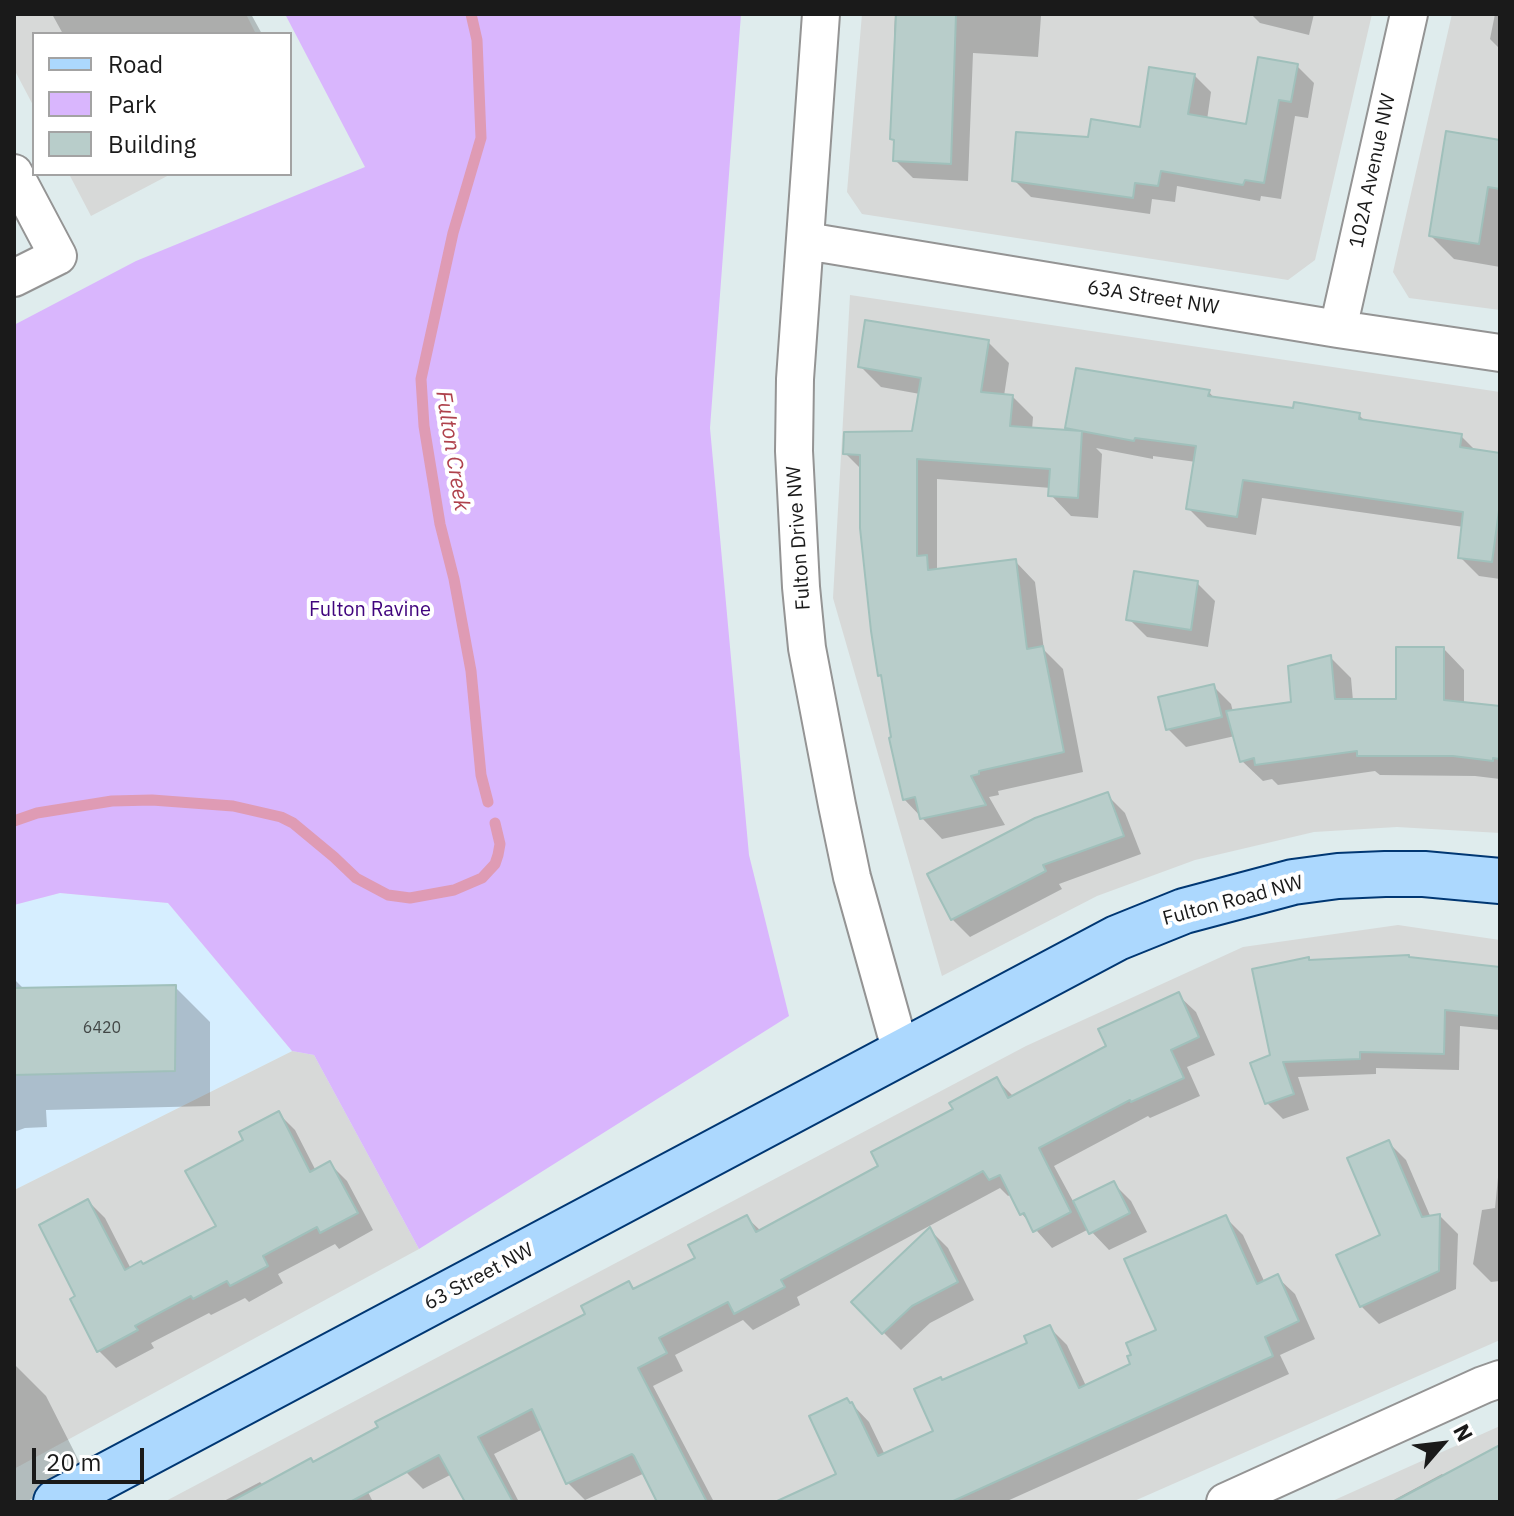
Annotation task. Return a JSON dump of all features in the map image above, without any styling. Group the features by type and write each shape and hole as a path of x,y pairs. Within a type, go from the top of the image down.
{"street":[{"name":"Fulton Drive NW","path":"821,14 795,379 797,533 815,700 852,877 901,1052"},
{"name":"102A Avenue NW","path":"1338,329 1409,14"},
{"path":"14,173 58,256 14,278"},
{"name":"63A Street NW","path":"806,241 1500,353"},
{"name":"Fulton Road NW","path":"901,1052 1117,938 1184,911 1293,882 1338,876 1424,874 1500,881"},
{"name":"63 Street NW","path":"56,1502 901,1052"},
{"path":"1225,1502 1500,1379"}],"shaded area":[{"path":"14,14 246,14 255,32 32,32 32,103 14,69"},
{"path":"862,14 1372,14 1315,260 1288,280 862,214 847,192"},
{"path":"1452,14 1500,14 1500,310 1409,298 1393,272"},
{"path":"70,176 167,176 91,216"},
{"path":"850,295 1500,392 1500,833 1397,827 1314,832 1195,860 1097,896 942,976 833,598"},
{"path":"60,893 168,903 292,1051 14,1190 14,905"},
{"path":"1398,925 1500,940 1500,1340 1132,1502 164,1502 1026,1046 1243,947"},
{"path":"292,1051 314,1055 419,1249 14,1469 14,1190"},
{"path":"1500,1426 1500,1502 1330,1502"}],"green space":[{"name":"Fulton Ravine","path":"285,14 741,14 710,428 749,855 789,1016 419,1249 314,1055 292,1051 168,903 60,893 14,905 14,325 136,261 365,167"}],"building":[{"path":"896,14 956,14 951,164 893,161 894,140 890,139"},
{"path":"1258,57 1298,64 1291,102 1279,100 1264,183 1245,180 1243,185 1161,171 1158,186 1135,183 1133,198 1012,181 1016,132 1088,137 1091,119 1140,127 1149,67 1195,74 1188,114 1246,124"},
{"path":"1446,131 1500,140 1500,189 1488,187 1479,244 1429,236"},
{"path":"865,320 989,340 981,392 1013,395 1010,426 1082,431 1078,498 1048,496 1050,469 917,459 917,556 927,555 928,570 1016,559 1027,649 1043,646 1064,752 979,771 979,774 971,776 986,805 920,819 915,797 903,800 889,738 881,675 878,676 860,528 860,455 843,454 844,432 912,431 921,378 858,367"},
{"path":"1076,368 1210,390 1208,396 1293,408 1294,402 1360,413 1359,419 1462,434 1460,447 1500,453 1500,503 1492,562 1458,558 1463,512 1243,480 1237,517 1186,509 1196,446 1135,438 1134,441 1065,428"},
{"path":"1134,571 1198,581 1191,630 1126,620"},
{"path":"1396,647 1444,647 1444,700 1500,706 1500,759 1357,756 1357,751 1255,765 1254,758 1240,762 1226,711 1291,702 1288,666 1331,655 1335,699 1396,699"},
{"path":"1214,684 1222,717 1166,730 1158,697"},
{"path":"1108,792 1124,836 1043,865 1046,871 951,920 927,874 1035,818"},
{"path":"1409,955 1500,967 1500,1016 1445,1010 1444,1054 1360,1052 1360,1059 1283,1062 1294,1094 1265,1104 1250,1063 1270,1055 1252,969 1309,957 1309,960"},
{"path":"176,985 175,1071 14,1075 14,988"},
{"path":"1179,992 1199,1037 1171,1050 1184,1078 1130,1100 1039,1148 1071,1212 1033,1232 1024,1213 1020,1215 1000,1175 989,1180 983,1171 781,1280 785,1287 734,1314 728,1302 659,1338 667,1353 638,1368 707,1502 657,1502 632,1454 566,1484 532,1409 478,1437 513,1502 465,1502 439,1455 350,1502 230,1502 311,1458 313,1462 378,1427 375,1422 585,1314 581,1306 629,1281 633,1289 695,1258 688,1245 747,1215 756,1232 878,1166 871,1152 953,1109 949,1103 997,1077 1008,1098 1106,1046 1098,1029"},
{"path":"279,1111 310,1172 330,1161 358,1213 320,1233 317,1227 263,1256 268,1266 230,1286 227,1281 193,1299 191,1296 135,1326 138,1330 97,1352 70,1299 75,1296 39,1225 88,1199 125,1270 141,1261 143,1264 216,1226 185,1171 243,1140 239,1132"},
{"path":"1389,1140 1422,1217 1440,1214 1439,1271 1360,1307 1336,1255 1380,1235 1347,1158"},
{"path":"1114,1181 1130,1213 1089,1234 1073,1201"},
{"path":"1226,1215 1257,1284 1278,1274 1299,1321 1265,1337 1273,1356 951,1502 775,1502 836,1474 809,1416 847,1398 852,1402 878,1456 933,1431 914,1389 1027,1343 1024,1336 1050,1325 1079,1388 1130,1364 1127,1356 1131,1355 1126,1343 1156,1330 1124,1259"},
{"path":"930,1227 958,1282 912,1306 882,1334 851,1302"},
{"path":"1500,1445 1500,1502 1393,1502"}],"waterway":[{"name":"Fulton Creek","path":"471,14 477,40 481,138 453,233 421,379 424,426 440,524 471,671 481,775 488,802"},
{"name":"Fulton Creek","path":"14,821 37,813 112,801 152,800 233,806 281,817 293,823 356,878 388,895 410,898 454,890 482,878 495,864 498,855 500,844 495,823"}]}
